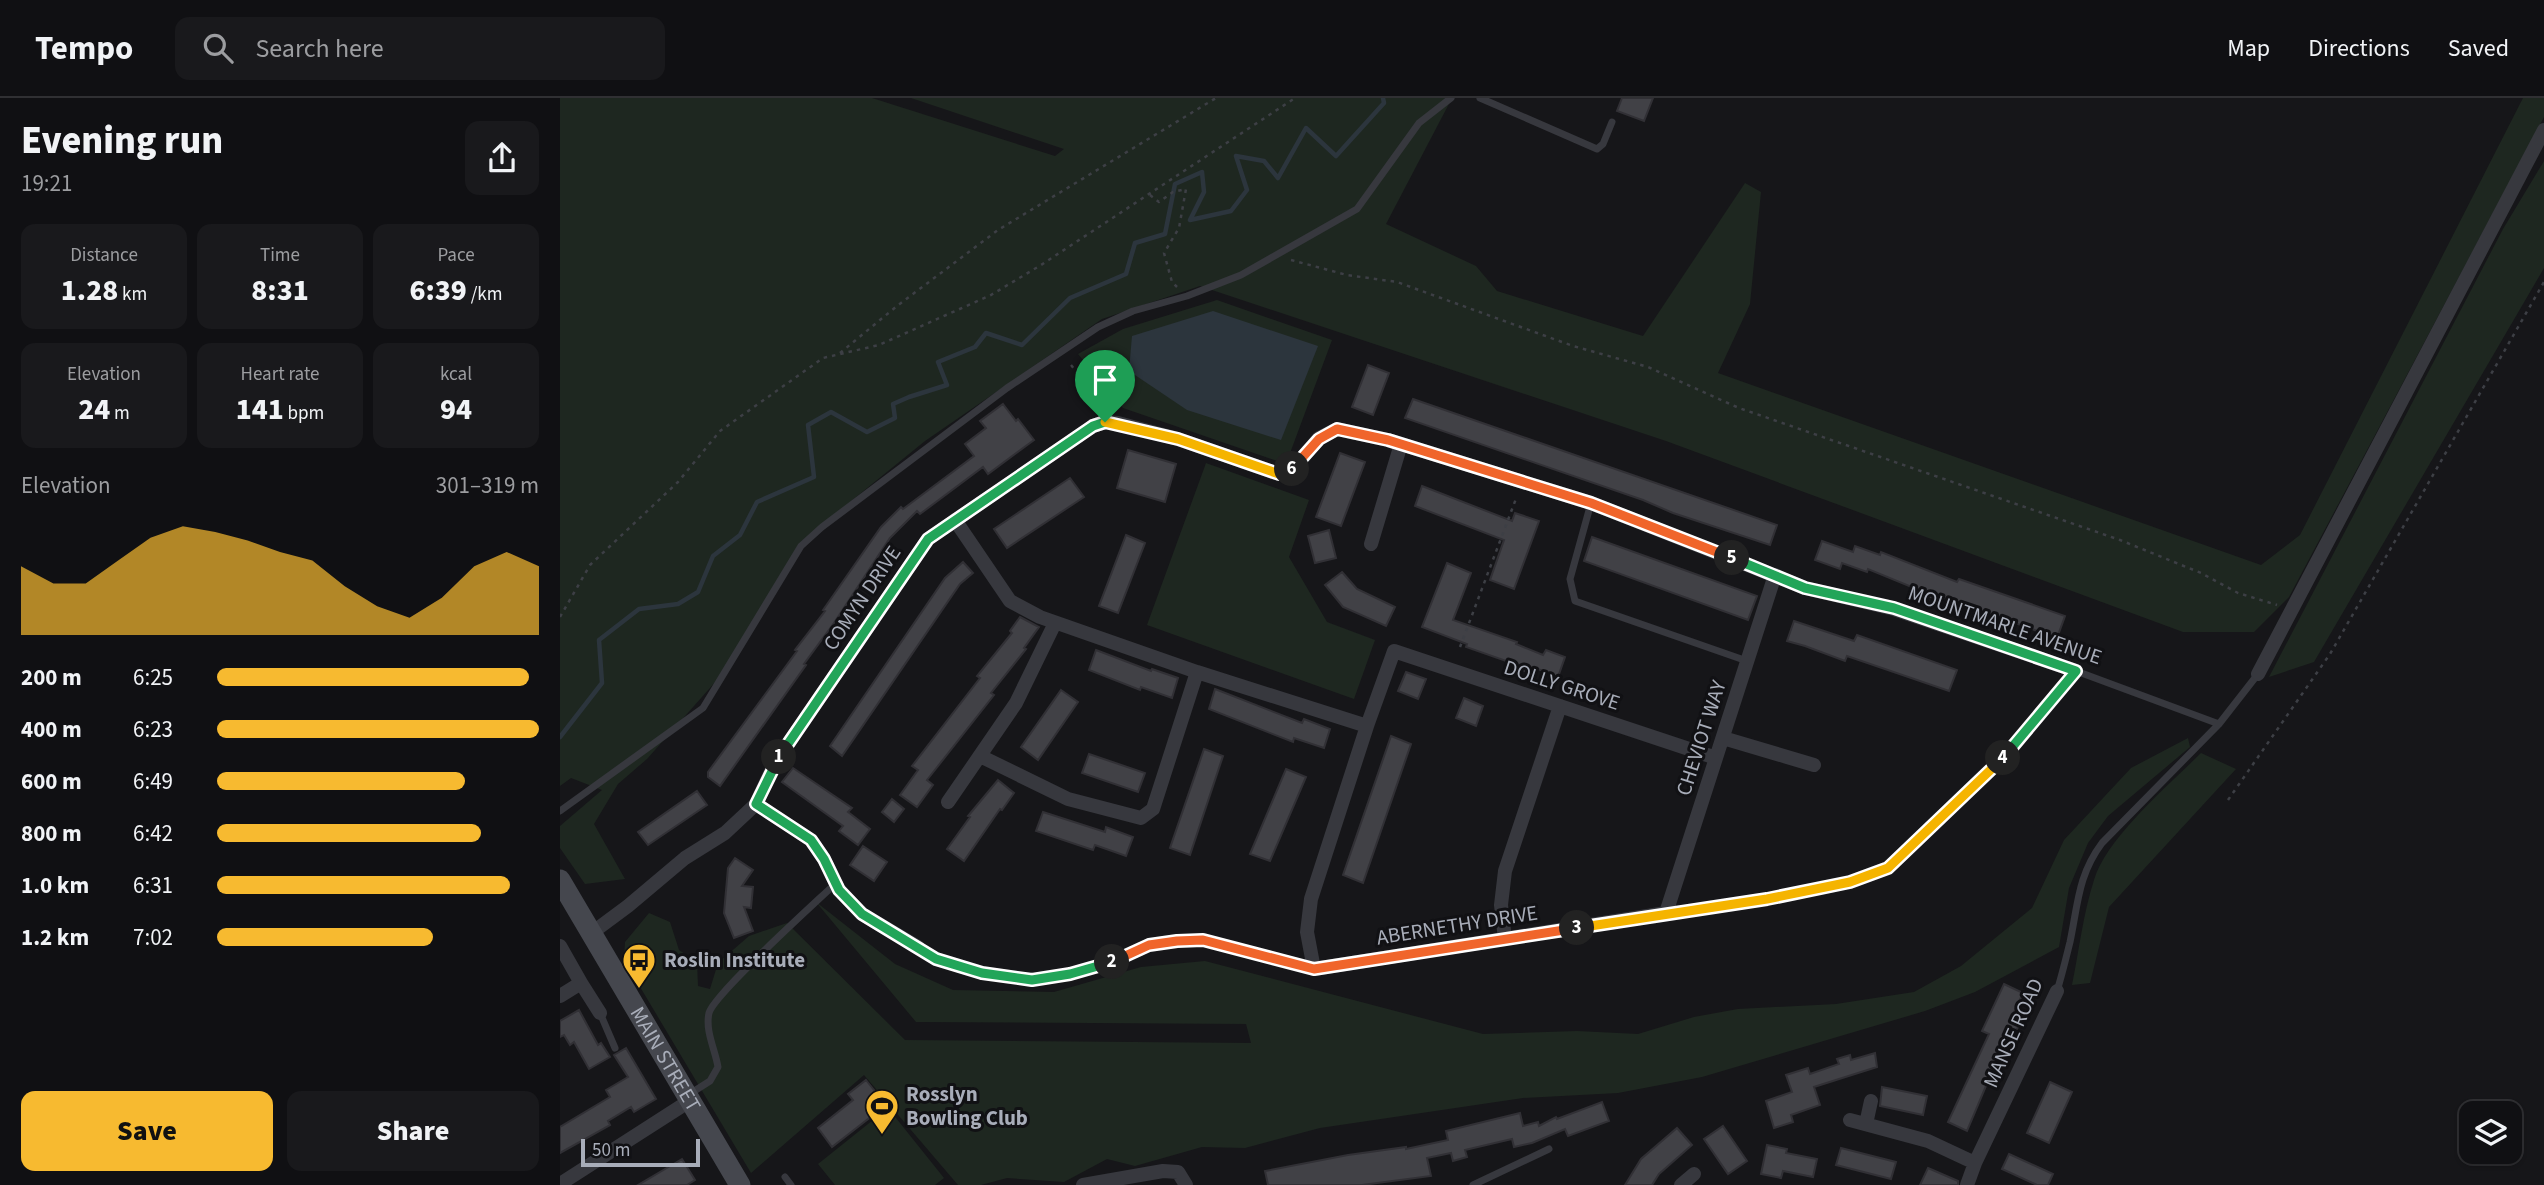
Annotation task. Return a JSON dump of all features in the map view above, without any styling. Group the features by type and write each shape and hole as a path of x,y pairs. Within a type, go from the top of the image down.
{"main road":[{"name":"MAIN STREET","path":"560,880 740,1185"}],"street":[{"path":"2258,674 2544,130"},
{"name":"COMYN DRIVE","path":"593,932 685,858 726,834 756,804 775,763 928,539 1093,426 1105,422 1118,423 1178,439 1279,474"},
{"name":"MOUNTMARLE AVENUE","path":"1279,474 1293,469 1319,439 1337,429 1401,444 1591,503 1805,588 1894,608 2076,671"},
{"path":"1371,544 1401,444"},
{"path":"955,520 1010,601 1040,617 1197,672 1367,726 1311,899 1307,932 1314,969"},
{"name":"CHEVIOT WAY","path":"1666,914 1775,575"},
{"path":"948,802 1016,703 1055,622"},
{"name":"DOLLY GROVE","path":"1367,726 1394,651 1716,758"},
{"path":"980,756 1068,799 1141,818 1153,809 1197,672"},
{"path":"1505,939 1501,905 1505,871 1560,706"},
{"path":"1723,738 1814,765"},
{"name":"ABERNETHY DRIVE","path":"756,804 811,840 824,859 835,884 862,914 918,947"},
{"name":"ABERNETHY DRIVE","path":"1314,969 1666,914"},
{"path":"560,946 600,1013"},
{"path":"560,996 581,983"},
{"name":"MANSE ROAD","path":"1967,1185 2057,991"},
{"path":"560,1184 689,1098"},
{"path":"1866,1124 1871,1101"},
{"path":"1850,1120 1927,1140 1975,1163"},
{"path":"1083,1185 1163,1171 1178,1172 1186,1185"},
{"path":"1681,1185 1694,1174"}],"lane":[{"path":"560,811 703,708 801,546 822,527 1007,388 1098,327 1133,311 1187,296 1241,275 1357,209 1419,122 1451,98"},
{"path":"1480,98 1597,149 1603,144 1612,122"},
{"path":"1591,503 1570,579 1575,601 1747,661"},
{"name":"MOUNTMARLE AVENUE","path":"2076,671 2219,724"},
{"name":"ABERNETHY DRIVE","path":"1666,914 1767,899 1850,882 1888,868 2003,758 2076,671"},
{"name":"MANSE ROAD","path":"2057,991 2079,892 2090,859 2102,843 2219,724 2258,674"},
{"path":"689,1098 710,1081 718,1067 708,1029 710,1010 727,988 835,884"},
{"name":"ABERNETHY DRIVE","path":"918,947 936,959 982,973 1032,980 1070,974 1106,964 1149,945 1177,941 1203,940 1314,969"},
{"path":"600,1013 615,1048"},
{"path":"1473,1185 1549,1149"},
{"path":"785,1177 791,1185"}],"path":[{"path":"838,354 998,230 1216,98"},
{"path":"560,617 590,565 678,482 720,431 823,358 879,345 991,295 1296,98"},
{"path":"1149,194 1159,202 1174,192 1186,189 1179,228 1164,253 1172,282 1187,296"},
{"path":"1273,256 1347,275 1397,282 1573,346 1648,367 1739,408 2120,540 2201,573 2238,593 2294,610"},
{"path":"2228,800 2330,654 2544,282"},
{"path":"1071,365 1118,423"},
{"path":"1460,647 1523,482"}],"shaded area":[{"path":"560,98 872,98 1055,156 1064,149 911,98 1452,98 1386,224 1476,266 1497,291 1643,336 1745,183 1761,192 1750,304 1718,373 2261,565 2300,535 2523,98 2544,98 2544,117 2289,597 2254,632 2183,632 1666,441 1200,286 1102,319 925,441 802,541 717,680 647,759 618,784 594,824 625,879 585,884 560,848 560,826 602,790 571,778 560,786"},
{"path":"2544,161 2544,268 2314,662 2269,677 2503,229"},
{"path":"1217,300 1332,340 1286,464 1123,408 1078,354 1123,329"},
{"path":"1213,311 1318,346 1281,440 1187,410 1129,371 1132,336"},
{"path":"1206,463 1309,500 1289,557 1327,622 1375,640 1354,699 1147,625"},
{"path":"2188,738 2190,747 2108,816 2088,843 2069,888 2059,947 1975,992 1925,1011 1702,1077 1618,1093 1523,1098 1320,1128 1245,1148 1202,1147 1135,1166 1107,1159 1064,1182 1007,1178 981,1185 958,1185 864,1075 751,1173 624,960 625,942 649,913 670,922 679,950 697,962 698,986 710,989 718,963 749,936 787,923 905,1040 1251,1043 1246,1024 916,1022 816,902 895,964 953,990 1054,992 1141,967 1205,961 1483,1034 1577,1031 1638,1034 1694,1017 1738,1009 1836,1004 1914,992 1961,966 2032,908 2064,840 2131,768"},
{"path":"2201,753 2236,769 2109,907 2090,983 2072,985 2087,906 2101,864 2140,812"},
{"name":"Rosslyn Bowling Club","path":"888,1108 944,1178 935,1185 835,1185 818,1164"}],"building":[{"path":"1622,98 1653,98 1644,121 1617,111"},
{"path":"1368,365 1389,373 1373,415 1352,407"},
{"path":"1413,399 1777,525 1770,545 1405,418"},
{"path":"1003,404 1034,440 988,474 983,467 920,514 917,511 890,538 804,664 806,665 720,786 708,777 708,772 797,651 795,650 825,611 823,610 881,527 901,507 903,509 974,456 965,444 986,428 980,421"},
{"path":"1128,450 1176,464 1165,502 1117,488"},
{"path":"1340,453 1365,462 1341,526 1316,517"},
{"path":"1070,478 1084,497 1007,548 994,529"},
{"path":"1422,486 1512,521 1515,513 1539,521 1514,589 1490,580 1504,540 1415,506"},
{"path":"1329,530 1336,558 1315,563 1308,536"},
{"path":"1126,535 1145,543 1118,613 1099,606"},
{"path":"1592,537 1757,596 1748,620 1584,561"},
{"path":"1822,541 1853,552 1855,546 1880,555 1881,552 1957,582 1959,579 2065,616 2057,638 1942,597 1941,601 1868,569 1867,572 1842,563 1840,569 1815,560"},
{"path":"963,562 973,573 960,584 842,756 830,746 945,578"},
{"path":"1447,563 1471,573 1453,620 1517,642 1516,644 1543,655 1546,650 1565,657 1558,677 1533,667 1530,673 1511,665 1512,663 1466,647 1467,644 1422,627"},
{"path":"1342,572 1357,589 1395,607 1386,626 1343,607 1325,585"},
{"path":"1020,617 1039,627 1024,648 1026,649 991,693 994,695 927,780 933,785 917,807 900,795 918,770 912,766 980,678 977,676 1012,633 1010,631"},
{"path":"1794,621 1854,641 1857,635 1957,670 1949,691 1847,656 1845,661 1787,641"},
{"path":"1096,650 1151,671 1152,669 1178,678 1172,698 1141,687 1140,690 1089,670"},
{"path":"1406,672 1426,679 1418,699 1398,691"},
{"path":"1215,689 1302,723 1304,719 1330,729 1324,748 1294,738 1293,742 1209,709"},
{"path":"1061,690 1078,702 1038,760 1021,747"},
{"path":"1464,698 1483,706 1476,726 1456,718"},
{"path":"1391,736 1411,744 1363,883 1343,875"},
{"path":"1204,749 1223,756 1190,855 1170,848"},
{"path":"1089,754 1145,773 1138,792 1082,773"},
{"path":"793,768 852,808 848,812 870,829 858,845 839,831 843,826 782,782"},
{"path":"1286,769 1306,777 1270,861 1250,854"},
{"path":"998,780 1014,793 964,861 947,849 970,817 968,816"},
{"path":"697,791 707,805 648,845 638,832"},
{"path":"892,799 904,809 894,822 882,812"},
{"path":"1043,812 1105,832 1106,827 1133,837 1126,856 1095,845 1093,850 1036,831"},
{"path":"863,846 887,862 874,881 850,865"},
{"path":"735,858 753,870 742,886 753,887 751,908 744,907 753,931 734,938 724,913 728,868"},
{"path":"2004,984 2023,993 2010,1021 2019,1025 1994,1075 1991,1074 1967,1131 1948,1122 1989,1034 1982,1031"},
{"path":"579,1010 598,1045 601,1043 610,1057 589,1069 574,1042 570,1045 564,1035 560,1037 560,1021"},
{"path":"626,1048 656,1099 634,1112 631,1107 608,1121 610,1125 560,1153 560,1127 610,1097 606,1090 628,1077 614,1055"},
{"path":"1875,1053 1877,1067 1814,1087 1820,1105 1791,1115 1793,1122 1774,1128 1766,1101 1792,1092 1786,1075 1808,1068 1810,1074 1839,1064 1837,1059 1850,1055 1851,1060"},
{"path":"866,1080 886,1105 832,1147 818,1128 853,1100 848,1094"},
{"path":"2050,1082 2072,1092 2049,1143 2027,1133"},
{"path":"1882,1087 1927,1096 1923,1115 1880,1106"},
{"path":"1602,1102 1609,1121 1568,1136 1565,1129 1532,1143 1514,1147 1512,1139 1465,1150 1467,1157 1453,1161 1451,1153 1427,1158 1431,1176 1362,1185 1268,1185 1265,1171 1448,1140 1446,1131 1520,1113 1523,1126 1538,1122 1539,1126 1556,1117 1557,1119"},
{"path":"1723,1126 1747,1161 1728,1174 1704,1139"},
{"path":"1677,1128 1692,1145 1659,1174 1652,1185 1625,1185 1641,1159"},
{"path":"1767,1145 1787,1149 1786,1153 1817,1159 1813,1177 1783,1171 1781,1178 1761,1174"},
{"path":"1841,1148 1896,1162 1891,1179 1836,1165"},
{"path":"2009,1154 2053,1174 2048,1185 2037,1185 2002,1169"},
{"path":"682,1159 695,1180 687,1185 638,1185"},
{"path":"1928,1168 1958,1181 1958,1185 1920,1185"}],"waterway":[{"path":"560,737 602,683 599,640 639,609 678,604 698,592 713,556 740,535 757,502 814,477 808,425 831,412 867,432 895,418 893,404 947,385 938,362 975,347 986,333 1022,345 1070,298 1126,274 1135,243 1165,234 1175,184 1202,172 1204,192 1190,220 1231,211 1247,190 1236,156 1264,161 1278,178 1306,128 1336,156 1384,103 1383,98"}],"place":[{"name":"Roslin Institute","path":"639,990"},
{"name":"Rosslyn Bowling Club","path":"882,1136"}],"route":[{"path":"1105,422 1178,439 1279,474 1293,469 1319,439 1337,429 1388,440 1591,503 1805,588 1894,608 2076,671 2003,758 1888,868 1850,882 1767,899 1314,969 1203,940 1149,945 1106,964 1070,974 1032,980 982,973 936,959 862,914 839,890 811,840 756,804 775,763 928,539 1093,426 1105,422"}]}
